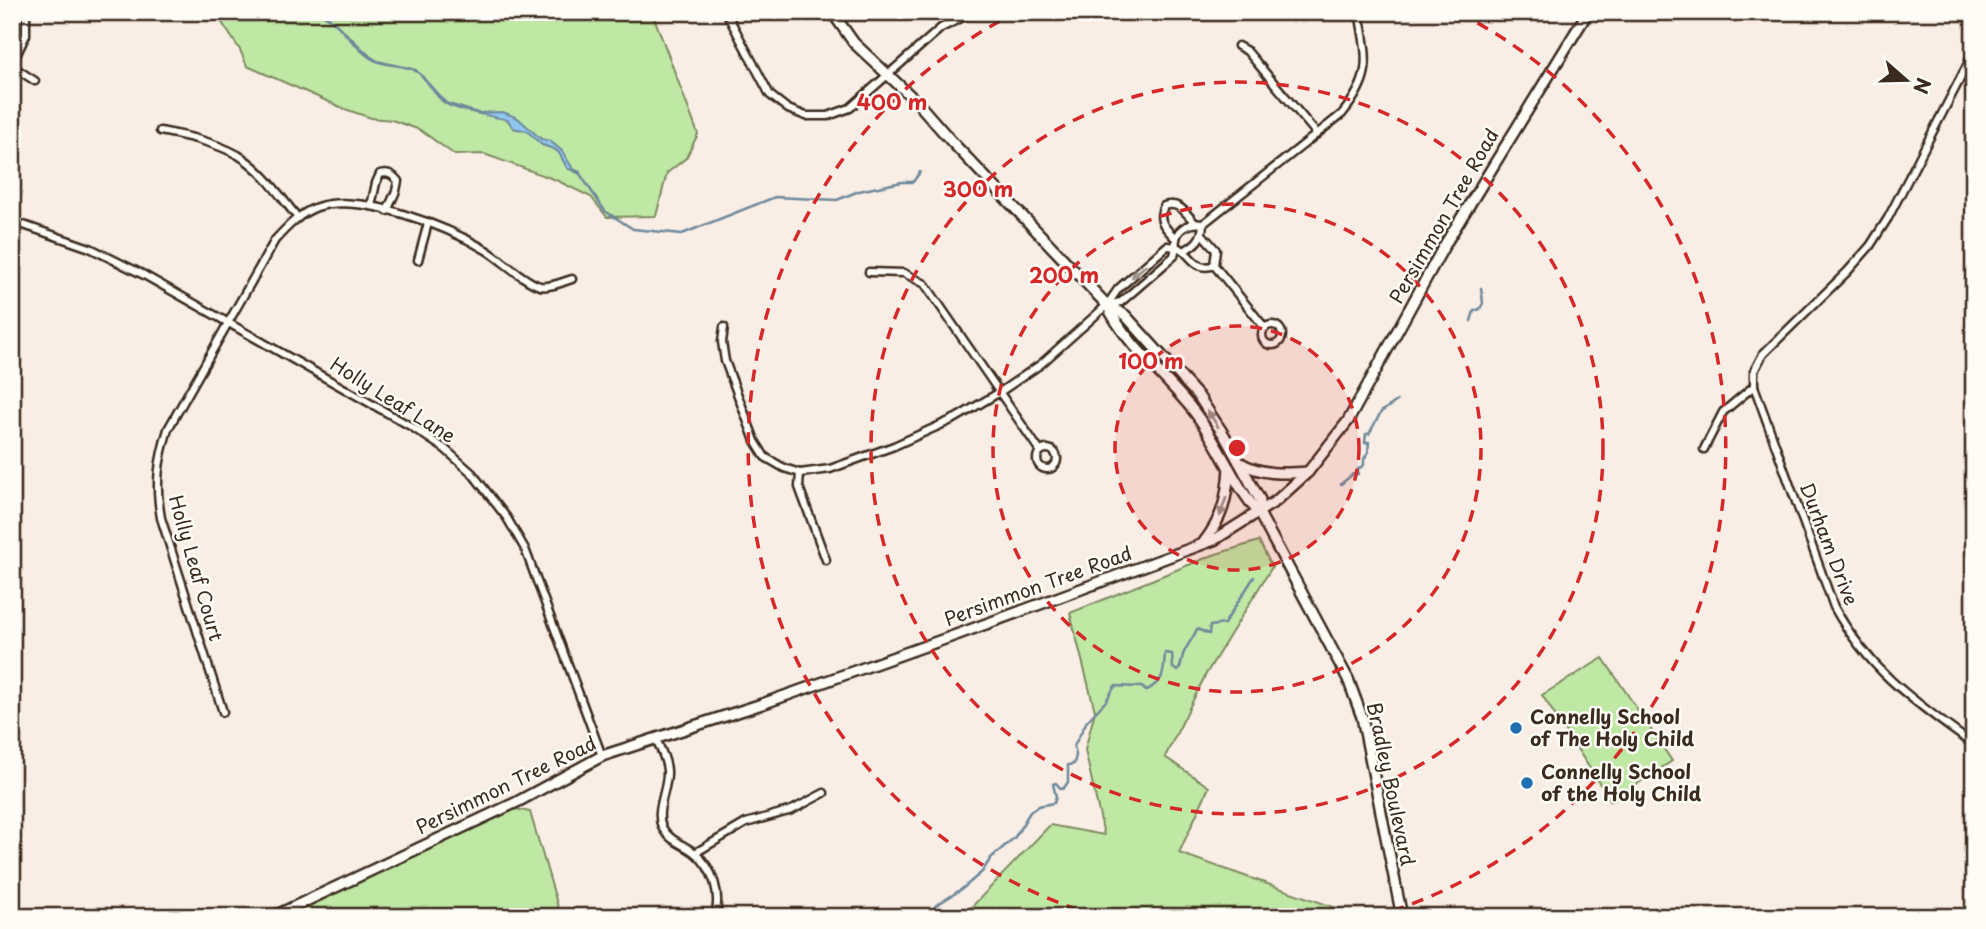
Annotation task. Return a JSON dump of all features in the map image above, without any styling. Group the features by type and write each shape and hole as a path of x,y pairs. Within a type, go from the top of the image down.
{"main road":[{"path":"832,12 854,43 889,75 1107,305 1125,315 1199,397 1260,500 1259,513"},
{"name":"Persimmon Tree Road","path":"272,917 517,802 602,757 762,704 1203,544 1259,513 1308,472 1348,421 1444,246 1588,12"},
{"path":"1107,305 1116,324 1192,409 1250,504 1259,513"},
{"path":"1239,462 1259,471 1279,475 1308,472"},
{"path":"1203,544 1216,525 1227,497 1229,466"},
{"name":"Bradley Boulevard","path":"1259,513 1348,680 1362,716 1402,917"}],"street":[{"path":"26,12 26,36 12,65 34,81"},
{"path":"727,14 770,95 788,109 806,116 828,116 850,108 941,28 967,15 982,12"},
{"path":"724,327 722,342 725,361 755,442 772,462 800,473 830,468 894,446 956,418 1000,393 1041,364 1107,305 1118,289 1167,246 1196,244 1202,234 1203,225 1342,114 1354,99 1364,79 1368,61 1359,12"},
{"path":"1238,46 1247,51 1317,134"},
{"path":"1704,449 1723,412 1754,386 1754,371 1763,354 1870,246 1888,218 1974,52"},
{"path":"160,131 199,139 239,156 268,181 298,218 307,211 327,204 371,206 444,227 470,240 506,262 528,281 539,285 546,286 572,279"},
{"path":"371,206 376,183 380,174 386,172 398,181 387,211"},
{"path":"1203,225 1195,223 1179,206 1172,204 1164,206 1160,214 1161,221 1179,246 1199,267 1214,265"},
{"name":"Holly Leaf Court","path":"223,712 160,518 156,494 158,463 167,429 275,240 298,218"},
{"name":"Holly Leaf Lane","path":"12,221 90,247 229,322 412,427 445,449 472,473 508,518 525,549 602,757"},
{"path":"418,260 428,223"},
{"path":"1107,305 1121,302 1174,256 1182,229 1195,223"},
{"path":"1202,234 1216,250 1214,265 1265,328"},
{"path":"869,272 904,273 925,285 1040,451"},
{"name":"Durham Drive","path":"1754,386 1834,607 1847,631 1881,673 1904,694 1974,746"},
{"path":"800,473 799,487 826,560"},
{"path":"656,737 668,770 666,793 660,813 662,827 675,841 695,853 705,864 716,884 715,917"},
{"path":"695,853 718,842 746,823 792,810 824,793"}],"green space":[{"path":"215,12 652,12 698,134 686,158 667,173 656,216 607,217 591,197 556,180 484,154 455,155 420,130 345,109 247,66 240,50"},
{"path":"1259,541 1272,567 1206,674 1165,757 1209,787 1179,853 1362,917 962,917 1050,825 1104,835 1085,750 1095,711 1070,613 1213,555"},
{"path":"1603,658 1672,761 1611,801 1542,695"},
{"path":"511,808 530,812 561,917 281,917"}],"water":[{"path":"318,12 329,17 370,56 378,61 400,66 380,63 370,58 332,21"},
{"path":"427,82 446,103 478,113 503,112 518,118 541,139 550,141 562,151 573,169 580,174 567,168 559,153 542,145 527,131 513,128 508,120 452,107 446,104 437,96"}],"waterway":[{"path":"580,174 605,211 633,229 682,234 775,197 837,200 859,191 913,182 920,172"},
{"path":"1471,321 1474,311 1480,309 1483,303 1481,288"},
{"path":"1341,484 1353,474 1358,474 1358,469 1364,465 1368,453 1369,442 1365,443 1366,434 1369,434 1381,412 1397,401"},
{"path":"933,917 937,913 935,906 982,872 991,858 1015,837 1030,812 1038,806 1054,803 1056,797 1053,784 1056,783 1061,789 1068,782 1068,765 1074,764 1076,755 1074,746 1087,721 1106,701 1115,686 1142,687 1146,691 1157,683 1162,675 1165,653 1172,654 1173,668 1178,671 1184,652 1197,629 1209,634 1210,626 1224,624 1254,577"}],"place":[{"name":"Connelly School of The Holy Child","path":"1516,728"},
{"name":"Connelly School of the Holy Child","path":"1527,783"}]}
